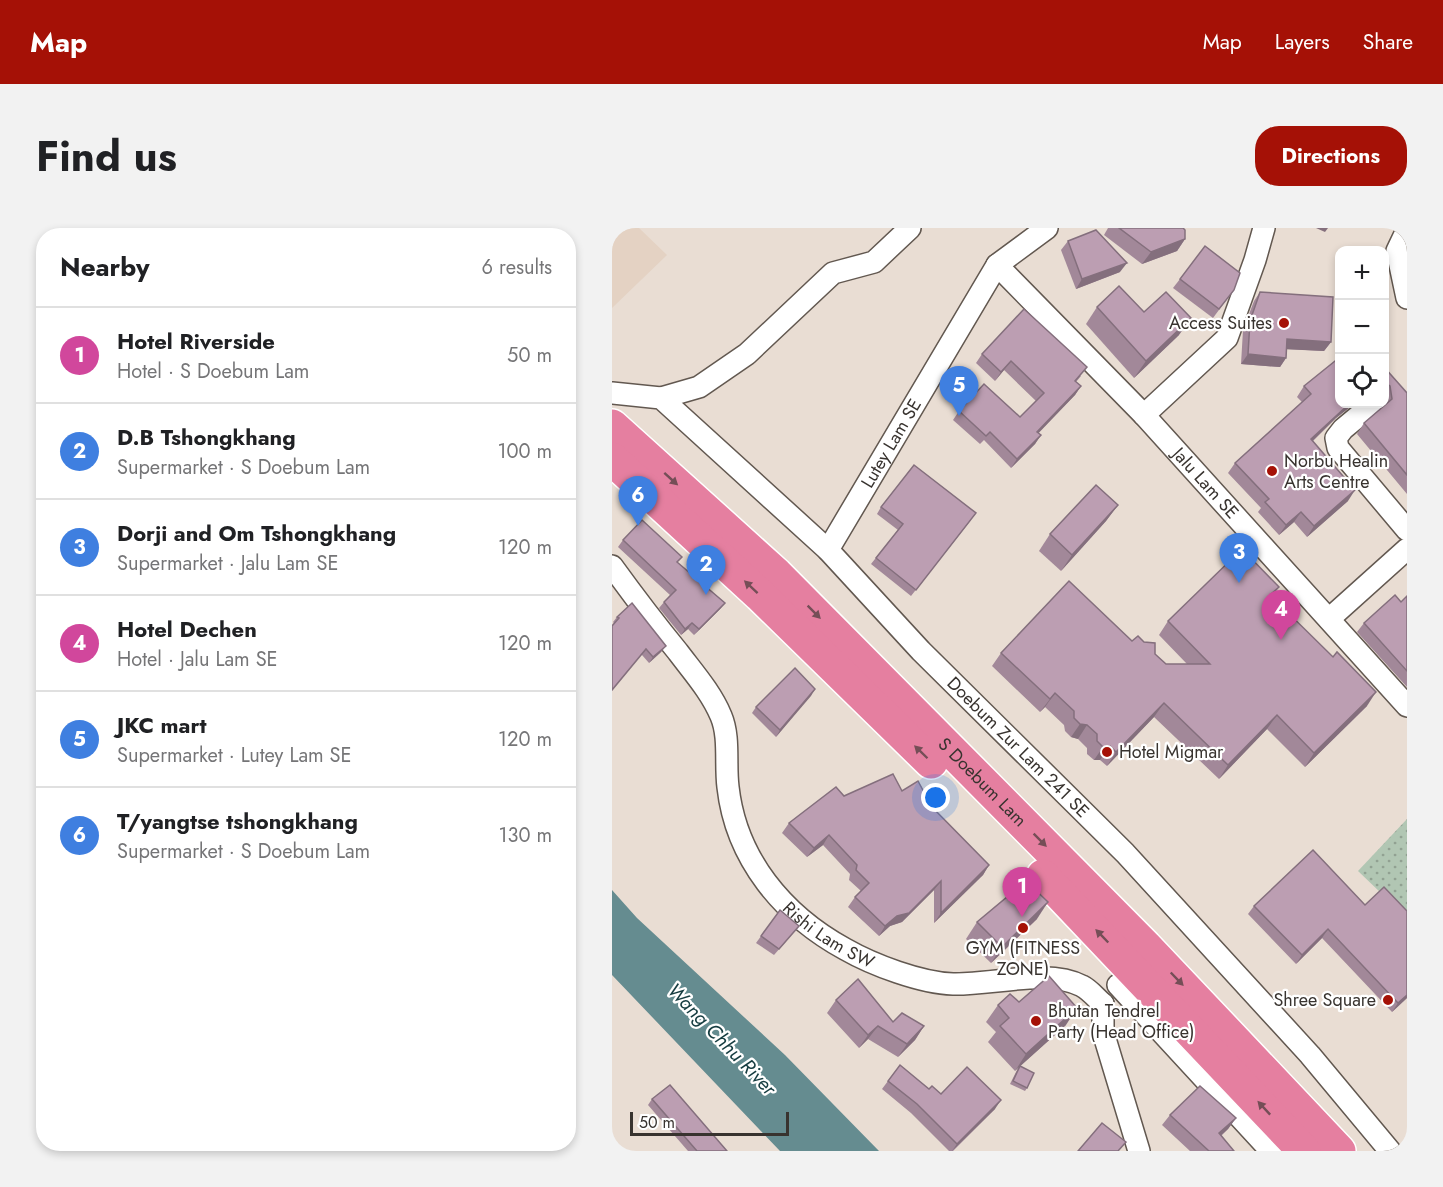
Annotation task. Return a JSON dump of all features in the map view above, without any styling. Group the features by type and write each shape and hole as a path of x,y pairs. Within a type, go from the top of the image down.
{"highway":[{"name":"S Doebum Lam","path":"612,426 776,574 1145,946 1339,1151"},
{"name":"S Doebum Lam","path":"612,459 829,662 1122,973 1304,1151"}],"street":[{"path":"612,393 661,398 699,387 747,354 833,273 874,262 910,228"},
{"name":"Lutey Lam SE","path":"828,550 997,265 1047,228"},
{"path":"1144,415 1227,338 1264,228"},
{"path":"1407,231 1397,251 1407,298"},
{"name":"Jalu Lam SE","path":"997,265 1144,415 1407,706"},
{"name":"Doebum Zur Lam 241 SE","path":"661,398 828,550 921,651 1125,854 1310,1055 1390,1151"},
{"path":"1368,408 1336,438 1338,448 1407,530"},
{"path":"1329,619 1407,549"},
{"name":"Rishi Lam SW","path":"612,566 714,701 722,717 726,741 725,767 734,824 758,875 796,916 846,949 902,973 950,984 999,983 1043,976 1083,987 1103,1004"},
{"path":"1139,1151 1103,1032 1103,1004 1122,973 1271,1151"}],"shaded area":[{"path":"612,228 639,228 667,255 612,308"}],"green space":[{"path":"1407,819 1407,918 1358,871"}],"water":[{"name":"Wang Chhu River","path":"612,890 637,918 785,1055 879,1151 780,1151 612,975"}],"building":[{"path":"1119,228 1183,228 1185,239 1151,252"},
{"path":"1096,230 1127,263 1082,279 1068,241"},
{"path":"1205,246 1240,273 1234,290 1219,309 1180,279"},
{"path":"1119,286 1144,312 1166,292 1191,318 1146,361 1097,307"},
{"path":"1260,292 1333,297 1331,342 1287,339 1286,358 1248,354 1250,321"},
{"path":"1024,309 1087,367 1075,381 1081,386 1037,432 1041,435 1017,459 990,432 986,436 959,411 984,384 1020,417 1044,393 1011,361 1001,372 982,354"},
{"path":"1335,361 1335,408 1345,408 1311,439 1355,490 1314,526 1301,512 1286,525 1265,502 1269,499 1235,463 1311,394 1304,386"},
{"path":"1389,373 1407,393 1407,475 1364,423 1382,408 1389,408 1389,402 1392,399"},
{"path":"914,465 976,513 916,590 876,558 903,524 881,507"},
{"path":"1096,485 1118,505 1072,555 1050,534"},
{"path":"642,520 682,557 677,562 725,603 699,629 692,623 685,629 664,602 676,590 623,540"},
{"path":"1242,549 1279,587 1270,595 1333,657 1337,652 1376,692 1314,753 1277,715 1228,765 1164,703 1116,752 1110,746 1103,747 1097,741 1097,734 1087,725 1080,724 1074,718 1074,711 1055,693 1050,699 1001,653 1069,581 1132,641 1138,636 1144,642 1155,643 1155,654 1166,664 1210,664 1168,621"},
{"path":"1395,595 1401,602 1407,596 1407,671 1364,623"},
{"path":"632,603 666,646 653,657 646,649 612,690 612,626 619,618 617,617"},
{"path":"795,668 815,689 780,730 756,707"},
{"path":"893,774 902,791 918,781 932,807 989,865 941,913 941,881 909,913 897,916 885,926 855,897 869,883 856,870 857,865 829,835 814,848 789,823 836,787 844,796"},
{"path":"1313,850 1365,905 1384,887 1407,911 1407,995 1398,1003 1328,929 1302,955 1254,906"},
{"path":"1026,881 1048,902 1002,947 977,922"},
{"path":"780,910 799,926 779,949 761,936"},
{"path":"1049,976 1077,1008 1026,1054 1000,1026 1009,1018 998,1005 1010,994 1019,1002"},
{"path":"858,979 893,1022 902,1013 924,1026 907,1044 878,1026 868,1035 836,1000"},
{"path":"900,1065 929,1089 932,1086 941,1094 967,1067 1001,1100 957,1144 917,1104 888,1081"},
{"path":"1020,1066 1034,1073 1027,1088 1013,1081"},
{"path":"670,1085 727,1151 697,1151 652,1099"},
{"path":"1200,1086 1236,1118 1219,1133 1234,1151 1209,1151 1170,1115"},
{"path":"1102,1123 1126,1142 1118,1151 1078,1151"}],"place":[{"name":"Access Suites","path":"1284,323"},
{"name":"JKC mart","path":"959,416"},
{"name":"Norbu Healin Arts Centre","path":"1272,471"},
{"name":"T/yangtse tshongkhang","path":"638,526"},
{"name":"Dorji and Om Tshongkhang","path":"1239,583"},
{"name":"D.B Tshongkhang","path":"706,595"},
{"name":"Hotel Dechen","path":"1281,640"},
{"name":"Hotel Migmar","path":"1107,752"},
{"name":"Hotel Riverside","path":"1022,917"},
{"name":"GYM (FITNESS ZONE)","path":"1023,928"},
{"name":"Shree Square","path":"1388,1000"},
{"name":"Bhutan Tendrel Party (Head Office)","path":"1036,1021"}]}
